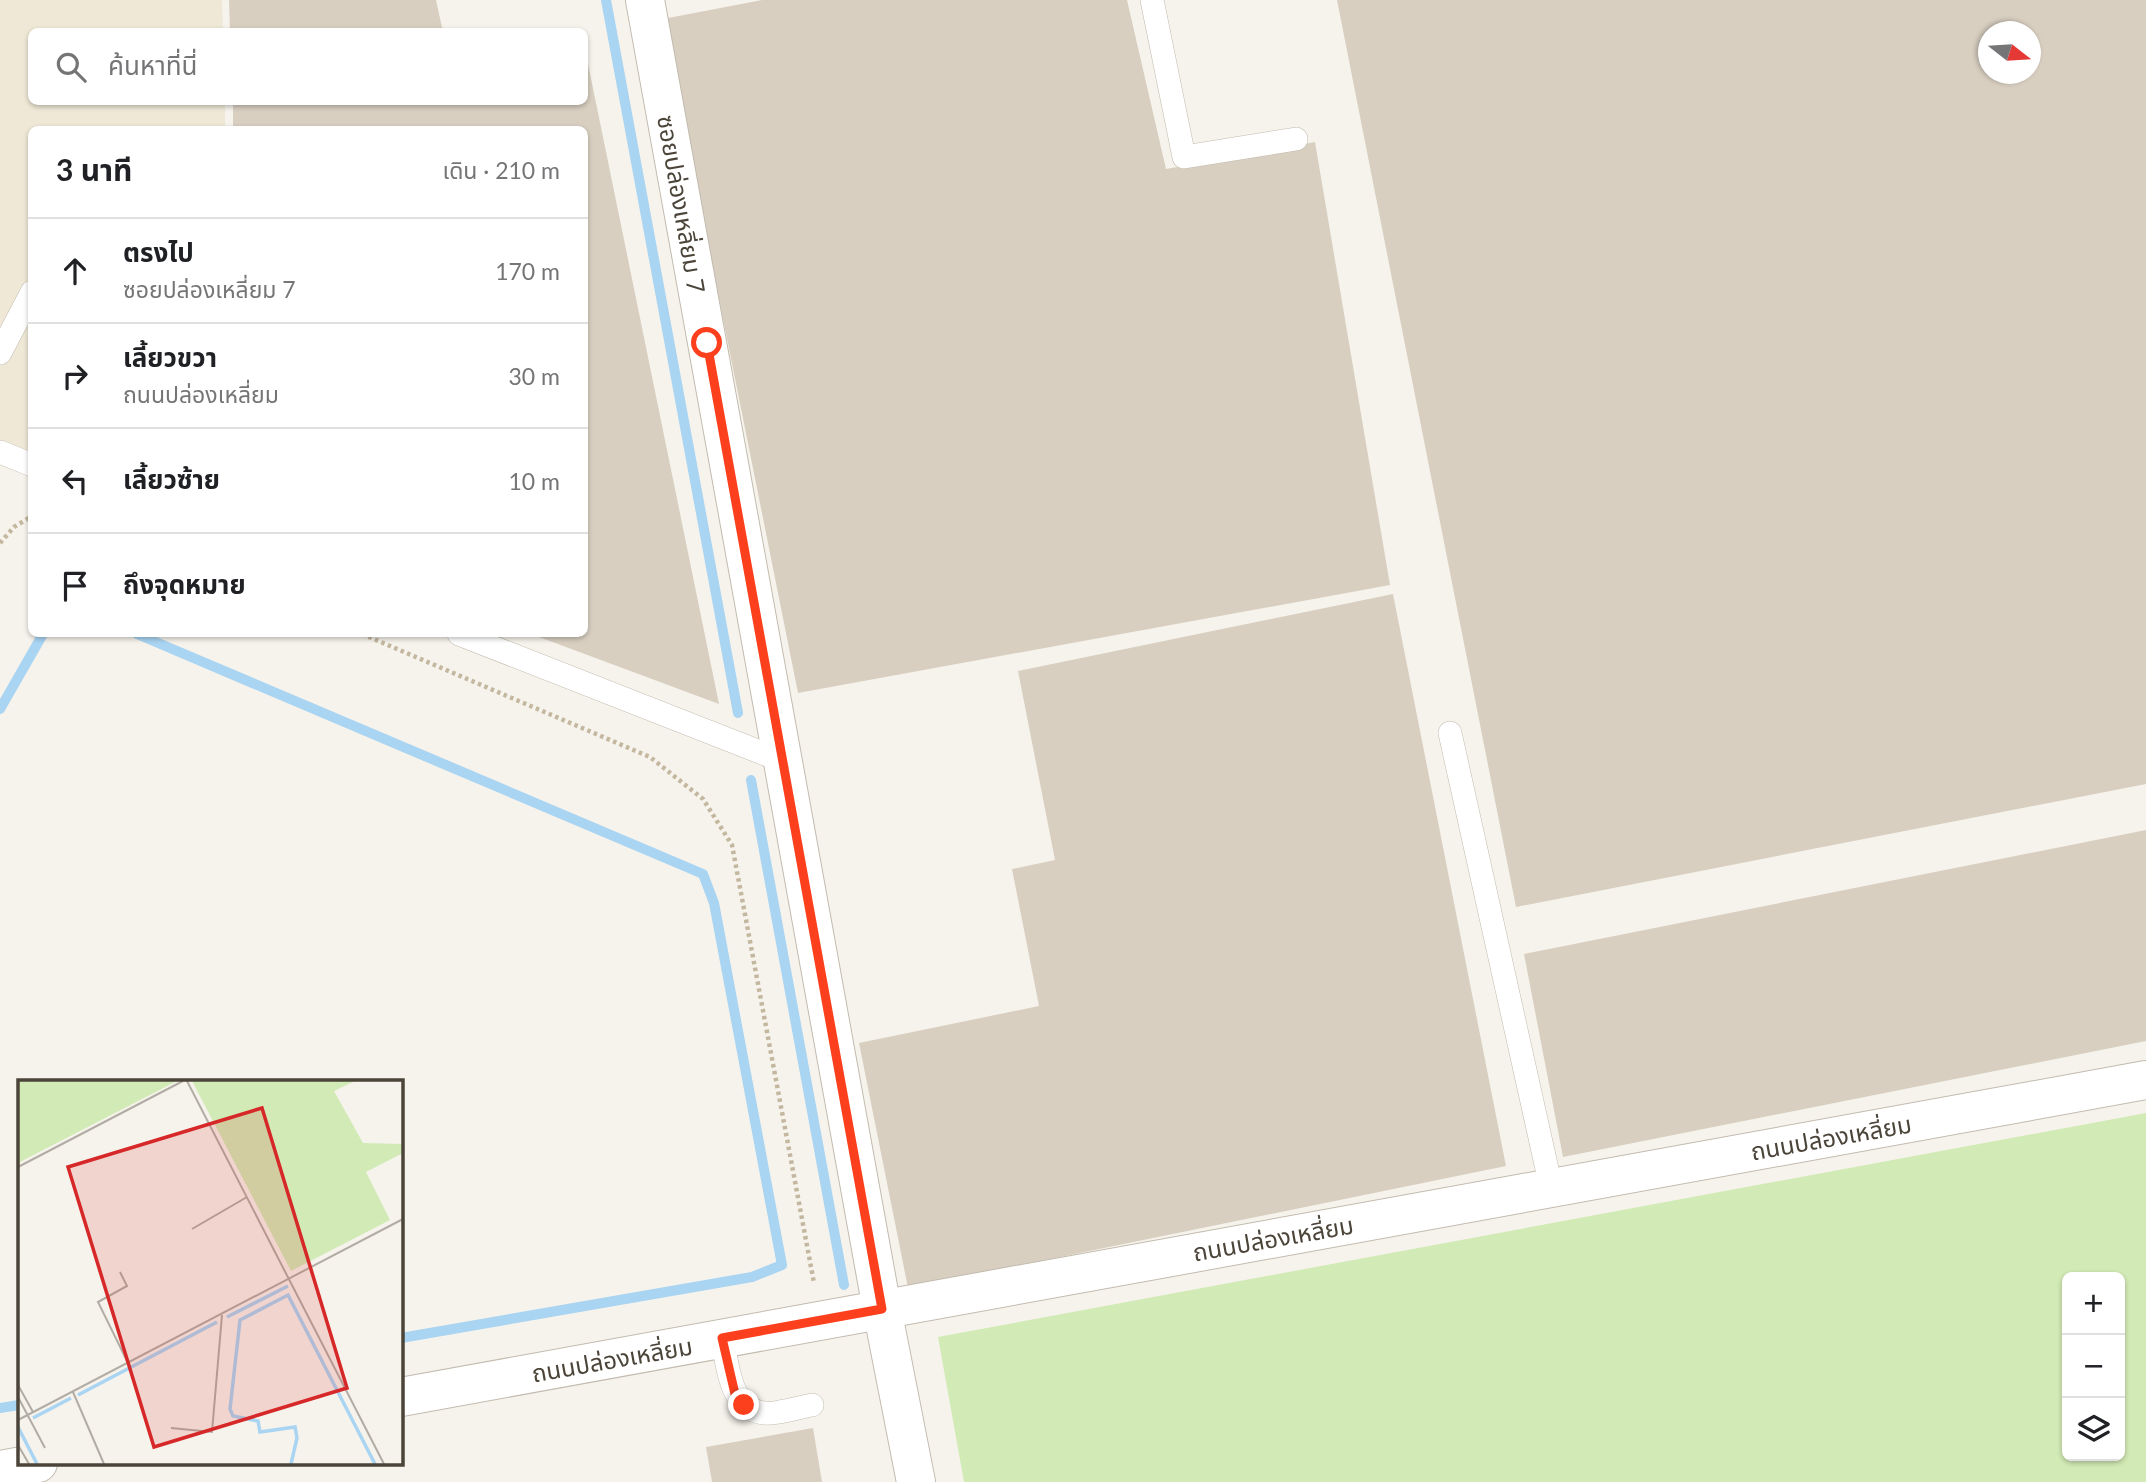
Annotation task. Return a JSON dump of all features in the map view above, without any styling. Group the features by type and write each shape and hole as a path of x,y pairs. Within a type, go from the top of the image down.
{"street":[{"name":"ซอยปล่องเหลี่ยม 7","path":"650,1 783,761 916,1482"},
{"name":"ถนนปล่องเหลี่ยม","path":"402,1397 2146,1080"},
{"path":"0,1470 33,1464"}],"lane":[{"path":"1152,0 1184,157 1296,139"},
{"path":"0,352 28,300"},
{"path":"0,452 28,463"},
{"path":"467,637 783,761"},
{"path":"1450,733 1551,1187"},
{"path":"722,1338 735,1394 744,1405 764,1414 812,1405"}],"path":[{"path":"0,542 14,527 28,518"},
{"path":"369,637 650,757 702,799 732,845 821,1320"}],"shaded area":[{"path":"0,0 222,0 223,28 28,28 28,105 225,105 225,126 28,126 28,475 0,464"}],"green space":[{"path":"2146,1113 2146,1482 964,1482 938,1337"}],"building":[{"path":"229,0 436,0 442,28 230,28"},
{"path":"762,0 1127,0 1166,169 1315,142 1390,585 798,693 663,19"},
{"path":"1337,0 2146,0 2146,784 1516,907"},
{"path":"588,64 719,704 539,637 588,637 588,126 233,126 233,105 588,105"},
{"path":"1393,594 1506,1166 908,1288 859,1043 1039,1006 1012,869 1055,860 1018,671"},
{"path":"2146,830 2146,1041 1563,1157 1524,954"},
{"path":"813,1428 822,1482 712,1482 706,1447"}],"waterway":[{"path":"606,0 738,713"},
{"path":"0,709 41,637"},
{"path":"144,637 703,874 714,903 782,1265 752,1277 402,1338"},
{"path":"751,780 844,1285"},
{"path":"0,1408 18,1405"}],"route":[{"path":"707,343 882,1309 722,1338 735,1394 744,1405"}]}
